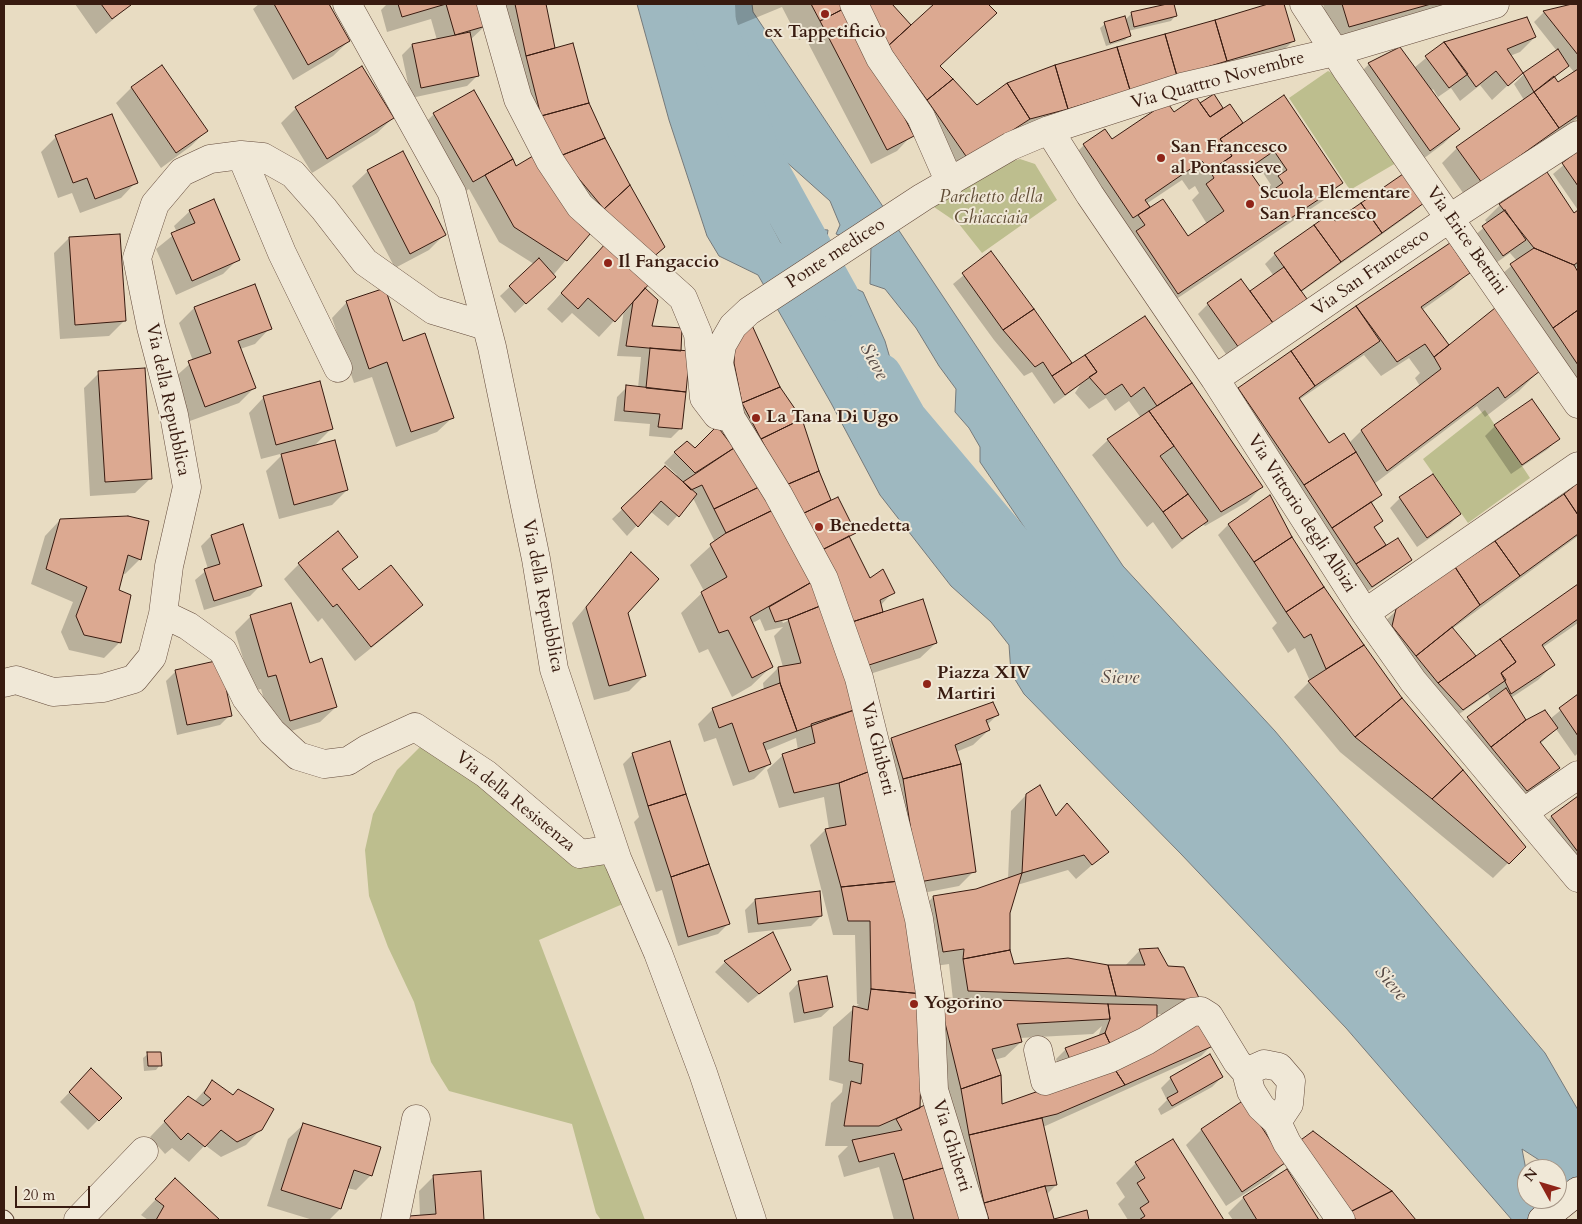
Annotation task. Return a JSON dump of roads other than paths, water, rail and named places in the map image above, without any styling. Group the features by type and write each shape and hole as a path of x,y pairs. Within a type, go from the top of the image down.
{"street":[{"name":"Via della Repubblica","path":"346,4 452,193 486,326 536,559 554,669 618,861"},
{"path":"491,4 518,99 550,161 580,206 683,298 698,334 704,398 717,415 731,418"},
{"path":"854,4 857,14 880,58 921,117 950,183"},
{"name":"Via Erice Bettini","path":"1304,4 1334,52 1578,404"},
{"name":"Via Quattro Novembre","path":"950,183 1011,146 1049,130 1182,87 1334,52 1495,4"},
{"name":"Via Vittorio degli Albizi","path":"1049,130 1215,380 1365,613 1413,681 1578,878"},
{"name":"Via San Francesco","path":"1215,380 1450,218 1578,135"},
{"name":"Via della Repubblica","path":"4,683 16,680 53,692 103,688 134,679 152,657 163,614 169,566 187,488 174,415 151,327 137,258 155,204 182,172 210,159 241,155 263,157 293,174 324,209 365,262 433,310 486,326"},
{"path":"241,155 282,253 338,368"},
{"name":"Ponte mediceo","path":"749,311 923,197 950,183"},
{"name":"Via Ghiberti","path":"749,311 733,326 722,345 719,363 731,418 778,494 824,579 859,678 918,919 930,994 934,1090 974,1220"},
{"path":"1365,613 1578,466"},
{"name":"Via della Resistenza","path":"163,614 188,626 223,652 246,698 272,732 298,756 324,764 348,761 367,749 415,727 486,774 580,854 613,849 618,861"},
{"path":"1524,812 1578,775"},
{"path":"618,861 658,953 703,1073 752,1220"},
{"path":"1038,1050 1045,1081 1110,1058 1146,1041 1192,1012 1201,1010 1209,1016 1237,1062 1246,1072 1252,1092 1261,1107 1277,1122 1287,1143 1341,1220"},
{"path":"1246,1072 1264,1064 1279,1067 1292,1082 1289,1104 1277,1122"},
{"path":"395,1220 416,1120"},
{"path":"78,1220 144,1150"},
{"path":"1542,1220 1578,1192"}],"water":[{"name":"Sieve","path":"637,4 752,4 753,12 1123,566 1275,731 1545,1053 1578,1110 1578,1199 1567,1193 1567,1159 1538,1159 1522,1149 1524,1159 1517,1159 1517,1209 1536,1209 1545,1220 1512,1220 1346,1028 1181,854 1024,694 1011,673 1009,645 991,622 951,586 880,495 831,403 758,275 719,256 707,236 669,120","holes":["763,134 774,151 830,201 840,225 836,234 871,245 870,284 885,289 916,328 939,366 956,389 955,412 969,428 980,447 980,462 1039,549 1044,565 1055,579 1051,597 1024,581 996,560 963,522 912,432 912,413 892,365 885,341 863,292 822,273 828,230 813,229 804,251 793,255 781,243 771,224 767,205 761,201 754,185 750,165 750,158"]}],"waterway":[{"name":"Sieve","path":"707,4 759,157 837,298"},
{"name":"Sieve","path":"880,376 905,420 1092,642"}],"place":[{"name":"ex Tappetificio","path":"825,14"},
{"name":"San Francesco al Pontassieve","path":"1161,158"},
{"name":"Scuola Elementare San Francesco","path":"1250,204"},
{"name":"Il Fangaccio","path":"608,263"},
{"name":"La Tana Di Ugo","path":"756,418"},
{"name":"Benedetta","path":"819,527"},
{"name":"Piazza XIV Martiri","path":"927,684"},
{"name":"Yogorino","path":"914,1004"}],"park label":[{"name":"Parchetto della Ghiacciaia","path":"991,208"}]}
